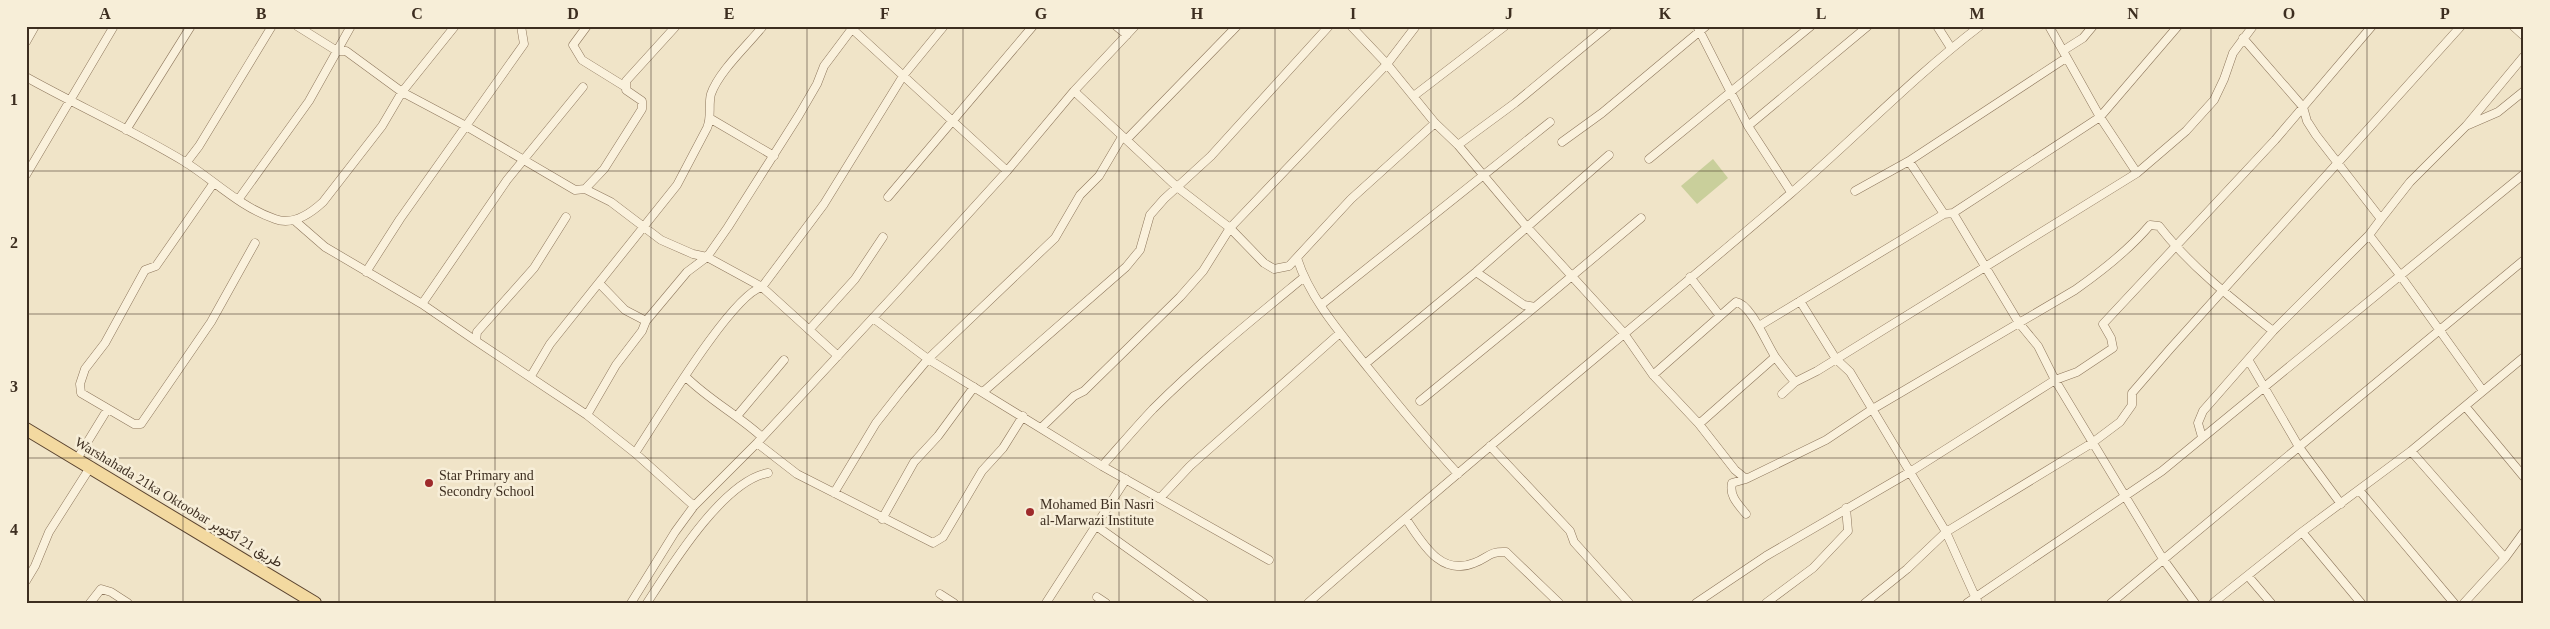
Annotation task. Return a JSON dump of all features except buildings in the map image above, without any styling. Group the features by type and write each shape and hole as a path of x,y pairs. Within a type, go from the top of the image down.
{"main road":[{"name":"Warshahada 21ka Oktoobar طريق 21 أكتوبر","path":"26,429 91,466 315,603"}],"street":[{"path":"26,42 35,26"},
{"path":"26,175 114,26"},
{"path":"126,130 191,26"},
{"path":"186,163 199,146 272,26"},
{"path":"297,26 337,51 346,51 402,92 466,126 575,190 585,189 611,202 661,240 693,254 707,257 762,287 838,356"},
{"path":"238,200 308,101 352,26"},
{"path":"26,77 186,163 238,200 276,220 294,220 312,212 323,202 382,126 402,92 455,26"},
{"path":"366,272 400,219 524,44 521,26"},
{"path":"585,189 604,169 642,109 642,101 626,90 624,86 582,60 573,45 586,26"},
{"path":"624,86 676,26"},
{"path":"531,376 550,344 677,186 711,119 711,95 719,79 763,26"},
{"path":"635,454 686,377 735,309 756,288 762,287 824,204 903,76 944,26"},
{"path":"888,197 1032,26"},
{"path":"1116,26 1127,35"},
{"path":"631,603 675,532 694,506 760,440 873,318 1007,171 1074,91 1135,26"},
{"path":"834,493 876,424 928,359 1055,238 1080,195 1099,176 1125,138 1203,64 1237,26"},
{"path":"983,392 1126,267 1140,250 1150,216 1211,156 1329,26"},
{"path":"1350,26 1388,64 1415,95 1435,123 1458,145 1570,276 1624,332 1653,375 1699,424 1735,470 1746,479"},
{"path":"1041,428 1074,396 1084,391 1180,297 1203,271 1230,228 1388,64 1416,26"},
{"path":"1415,95 1505,26"},
{"path":"1458,145 1515,103 1608,26"},
{"path":"1649,159 1812,26"},
{"path":"1748,126 1868,26"},
{"path":"1937,26 1951,48"},
{"path":"1308,603 1490,446 1791,192 1951,48 1980,26"},
{"path":"2049,26 2100,117 2137,173"},
{"path":"2064,50 2083,38 2093,26"},
{"path":"1758,326 1944,214 1953,214 2100,117 2178,26"},
{"path":"1782,394 1795,382 1836,359 2137,173 2186,130 2214,100 2233,53 2252,26"},
{"path":"1696,603 1766,556 1910,472 2055,380 2077,372 2113,348 2111,338 2103,324 2303,107 2372,26"},
{"path":"1865,603 1907,569 1946,532 2092,443 2120,422 2132,405 2132,393 2221,290 2339,164 2382,112 2461,26"},
{"path":"2513,26 2524,36"},
{"path":"586,415 616,365 642,331 646,320 687,272 707,257 774,156 818,84 824,66 852,27 952,122 1007,171"},
{"path":"1562,142 1602,113 1701,28 1748,126 1791,192"},
{"path":"2243,38 2303,107 2307,121 2381,219"},
{"path":"2202,437 2198,423 2203,411 2249,361 2273,331 2369,236 2410,182 2466,126 2524,56"},
{"path":"1855,191 1910,161 2066,58"},
{"path":"422,304 524,160 583,87"},
{"path":"1074,91 1178,187 1230,228 1264,263 1274,269 1289,266 1351,199 1435,123"},
{"path":"2466,126 2498,112 2524,91"},
{"path":"711,119 774,156"},
{"path":"1321,305 1550,122"},
{"path":"1365,364 1476,272 1526,226 1609,155"},
{"path":"1910,161 1944,214"},
{"path":"1967,603 1976,600 2162,471 2524,174"},
{"path":"213,184 156,266 145,270 105,343 85,369 80,384 80,393 134,424 141,424 211,322 255,243"},
{"path":"1953,214 2020,323 2038,346 2055,380 2125,498 2163,559 2195,603"},
{"path":"476,341 477,332 534,268 566,217"},
{"path":"1420,401 1641,218"},
{"path":"294,220 325,248 422,304 586,415 635,454 694,506"},
{"path":"1746,514 1733,498 1732,483 1746,479 1826,440 1871,410 2075,290 2104,269 2136,241 2150,225 2159,226 2175,247 2221,290 2273,331"},
{"path":"2369,236 2400,275 2483,391"},
{"path":"809,330 855,279 883,237"},
{"path":"1296,258 1303,278 1340,333 1458,474"},
{"path":"2111,603 2402,360 2440,332 2524,260"},
{"path":"1476,272 1524,305 1534,307"},
{"path":"1690,277 1720,316"},
{"path":"1102,466 1153,410 1181,383 1260,312 1303,278"},
{"path":"600,284 625,310 646,320"},
{"path":"1653,375 1739,301 1795,382"},
{"path":"1800,301 1836,359 1850,372 1871,410 1946,532 1976,600"},
{"path":"873,318 928,359 974,388 1023,416 1102,466 1161,497 1269,560"},
{"path":"1161,497 1190,466 1340,333"},
{"path":"1699,424 1776,357"},
{"path":"2213,603 2302,532 2411,451 2524,357"},
{"path":"737,416 784,360"},
{"path":"2249,361 2299,447 2341,504"},
{"path":"686,377 714,403 737,416 797,474 933,543 943,537 982,471 1003,448 1023,416"},
{"path":"882,518 914,462 938,436 974,388"},
{"path":"2465,406 2524,477"},
{"path":"77,459 107,410"},
{"path":"1490,446 1570,531 1574,542 1629,603"},
{"path":"2411,451 2505,558"},
{"path":"26,581 35,566 49,532 91,466"},
{"path":"646,603 681,552 712,512 744,482 756,475 768,473"},
{"path":"1046,603 1126,479"},
{"path":"2358,490 2454,603"},
{"path":"1766,603 1813,568 1848,531 1846,508"},
{"path":"1406,519 1439,562 1456,567 1474,564 1494,551 1506,552 1559,603"},
{"path":"1095,526 1204,603"},
{"path":"2302,532 2361,603"},
{"path":"2464,603 2505,558 2524,532"},
{"path":"2248,576 2271,603"},
{"path":"90,603 101,589 111,592 128,603"},
{"path":"940,594 954,603"},
{"path":"1097,596 1106,603"}],"green space":[{"path":"1713,159 1728,178 1697,204 1681,186"}],"place":[{"name":"Star Primary and Secondry School","path":"429,483"},
{"name":"Mohamed Bin Nasri al-Marwazi Institute","path":"1030,512"}]}
